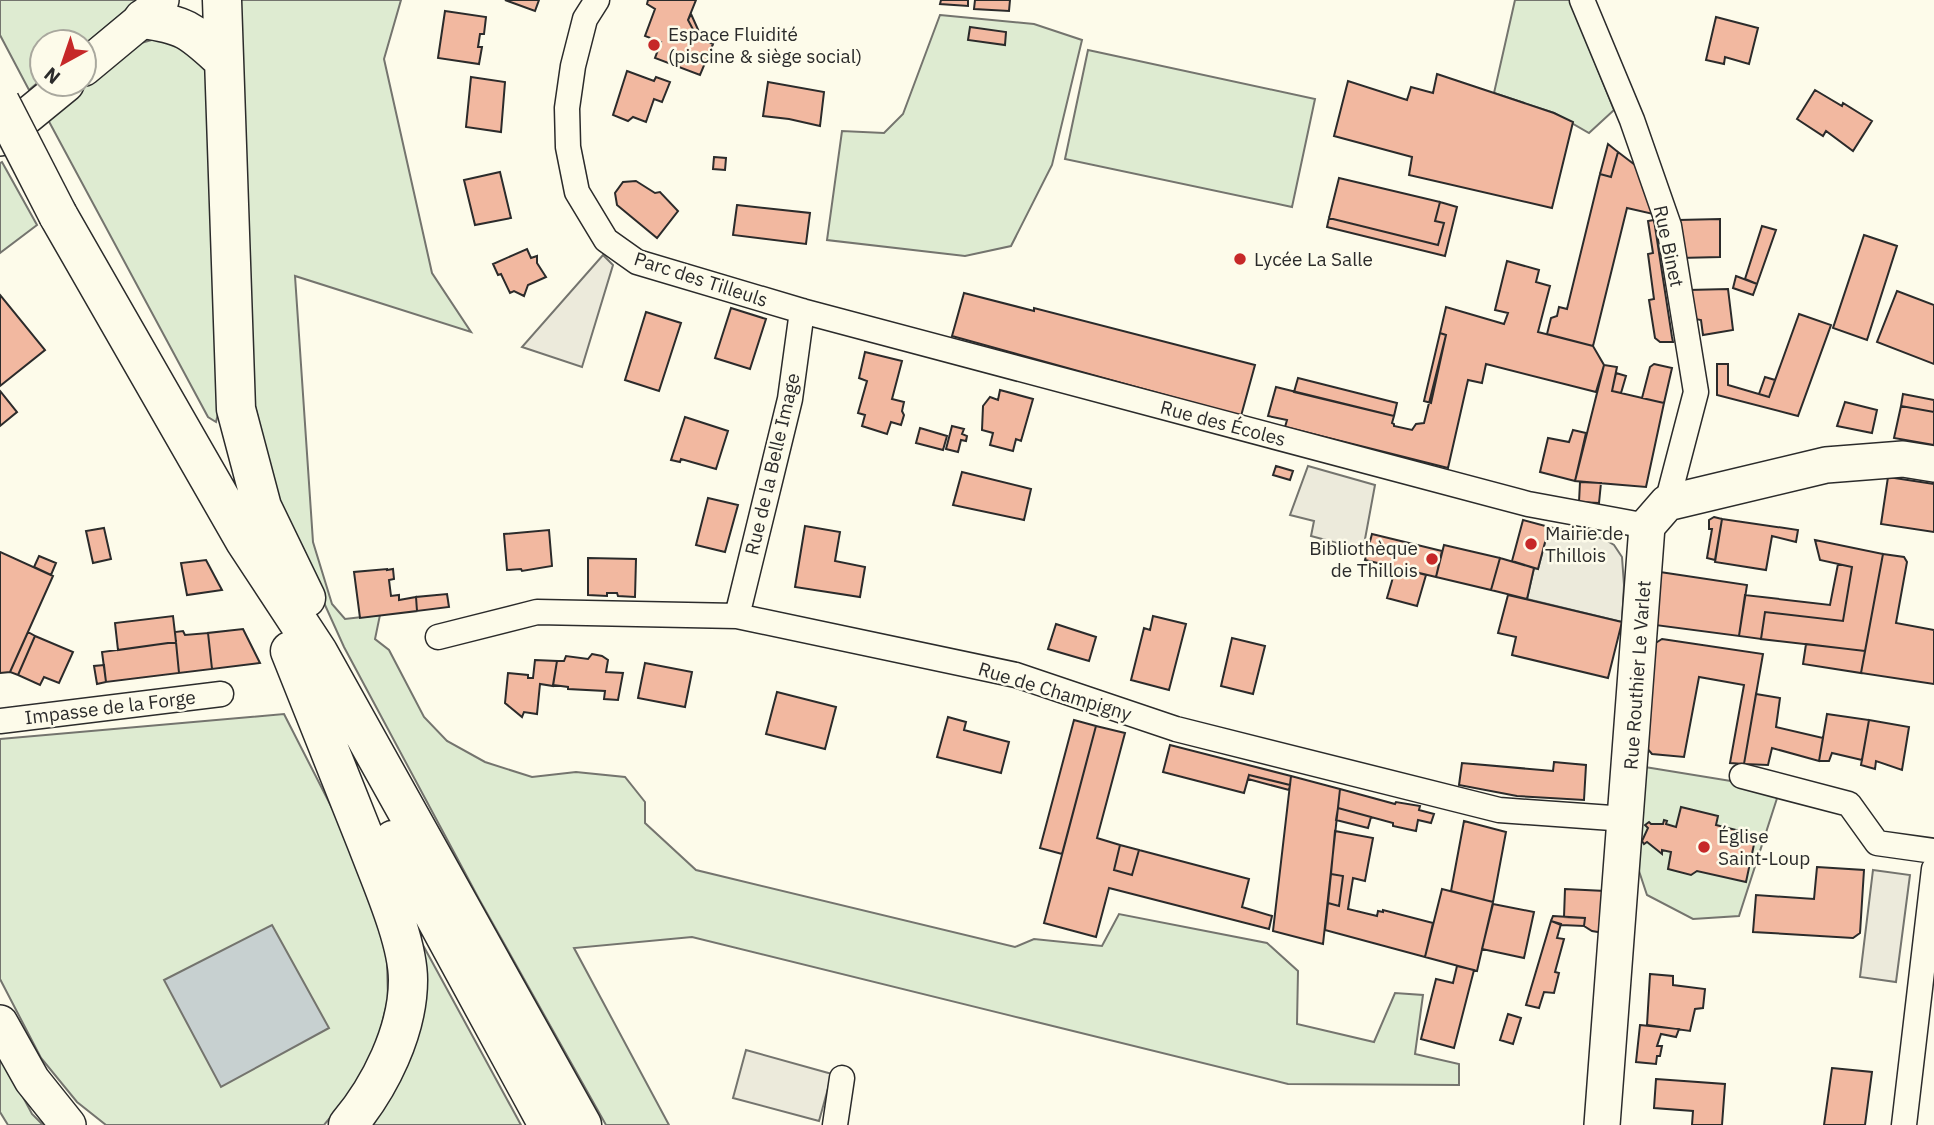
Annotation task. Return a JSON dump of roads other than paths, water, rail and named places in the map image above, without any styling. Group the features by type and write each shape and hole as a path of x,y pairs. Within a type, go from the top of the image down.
{"main road":[{"path":"222,0 236,409 248,460 262,507 421,836"},
{"path":"152,9 193,33 224,61"},
{"path":"0,102 58,215 245,541 318,652 582,1125"},
{"path":"245,541 388,898 401,941 408,979 395,1043 381,1078 348,1125"},
{"path":"290,651 548,1125"}],"street":[{"name":"Parc des Tilleuls","path":"597,0 585,19 573,66 567,108 568,148 577,192 606,240 637,262 802,311"},
{"name":"Rue Binet","path":"1582,0 1632,120 1669,226 1696,393 1657,514"},
{"path":"98,56 152,9"},
{"path":"0,138 48,98"},
{"name":"Rue des Écoles","path":"802,311 1528,504 1657,514"},
{"name":"Rue de la Belle Image","path":"737,616 790,399 802,311"},
{"path":"1657,514 1826,465 1903,459 1934,464"},
{"name":"Rue Routhier Le Varlet","path":"1602,1125 1626,819 1657,514"},
{"name":"Rue de Champigny","path":"438,637 537,612 737,616 1016,675 1176,729 1499,810 1626,819"},
{"name":"Impasse de la Forge","path":"0,721 221,694"},
{"path":"1742,776 1849,804 1877,843 1934,851"},
{"path":"1905,1125 1934,869"},
{"path":"0,1023 32,1080 68,1125"},
{"path":"835,1125 842,1078"}],"place":[{"name":"Espace Fluidité (piscine & siège social)","path":"654,45"},
{"name":"Lycée La Salle","path":"1240,259"},
{"name":"Mairie de Thillois","path":"1531,544"},
{"name":"Bibliothèque de Thillois","path":"1432,559"},
{"name":"Église Saint-Loup","path":"1704,847"}]}
